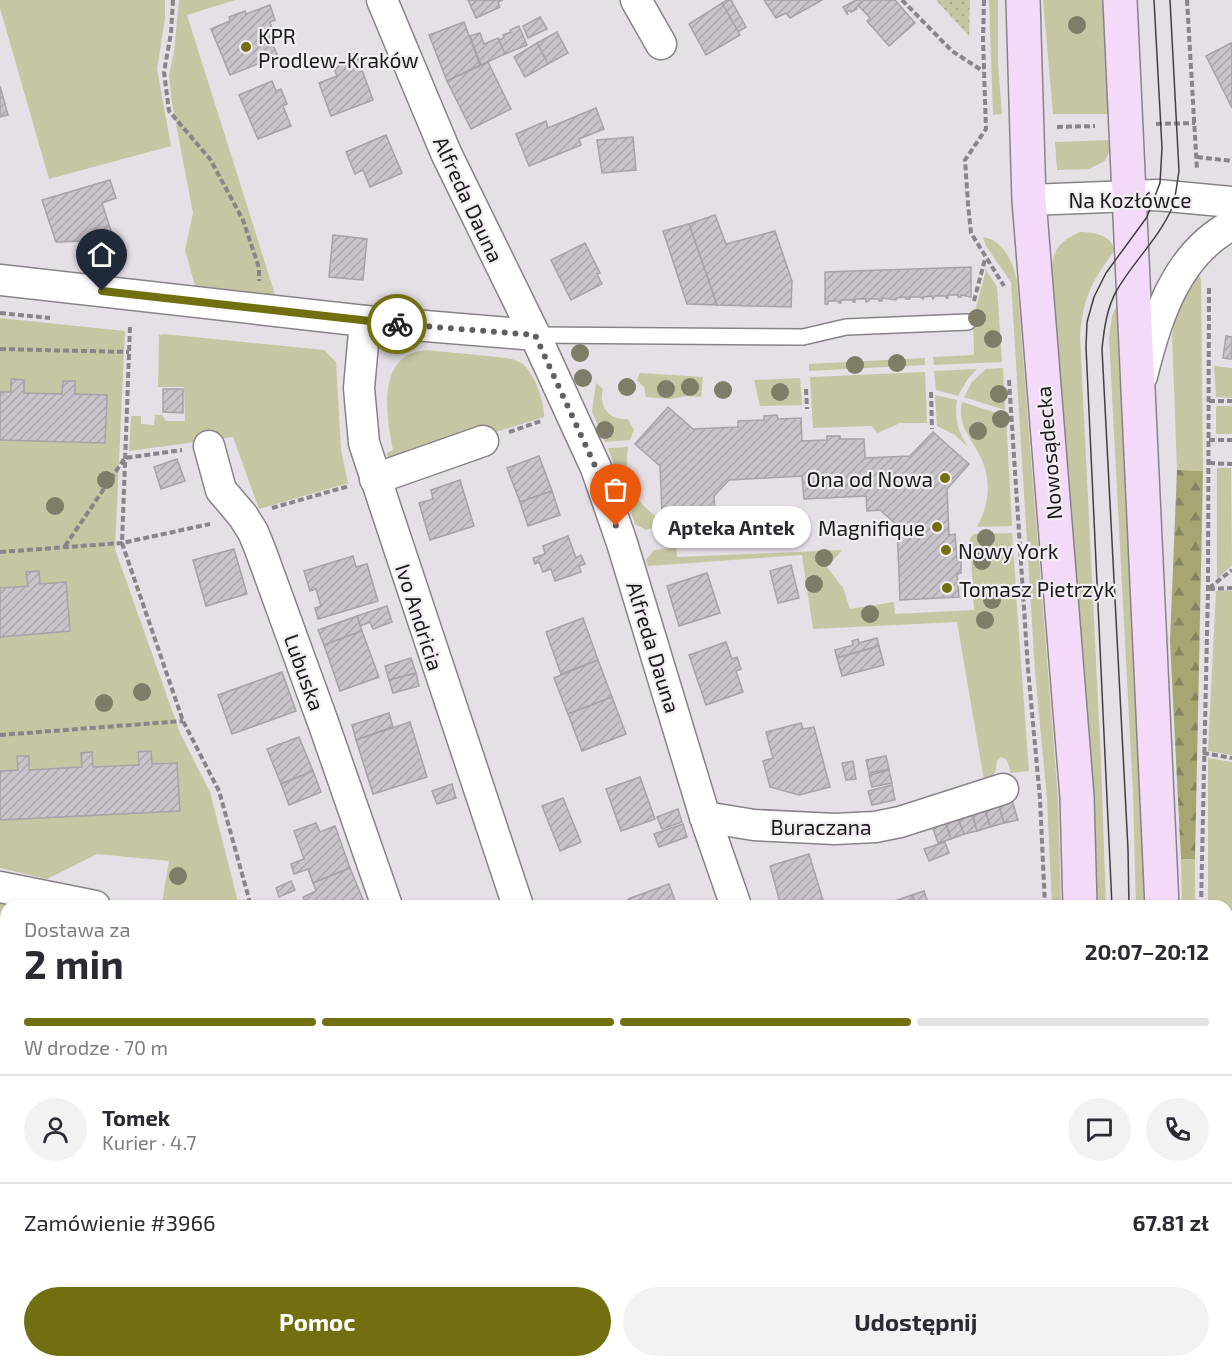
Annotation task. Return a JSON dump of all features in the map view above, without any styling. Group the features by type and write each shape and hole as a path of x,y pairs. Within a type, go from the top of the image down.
{"main road":[{"name":"Nowosądecka","path":"1023,0 1029,200 1077,797 1080,900"},
{"path":"1120,0 1162,900"}],"street":[{"name":"Alfreda Dauna","path":"382,0 446,153 535,335 596,468 705,817 734,900"},
{"path":"636,0 661,44"},
{"name":"Na Kozłówce","path":"1029,200 1175,196 1232,202"},
{"path":"1139,397 1154,331 1169,292 1196,254 1211,239 1232,225"},
{"path":"0,280 365,321 535,335"},
{"name":"Ivo Andricia","path":"365,321 359,388 364,443 516,900"},
{"path":"375,479 483,441"},
{"name":"Lubuska","path":"209,446 221,490 243,516 260,549 385,900"},
{"name":"Buraczana","path":"705,817 753,825 834,829 875,827 900,822 1003,789"},
{"path":"0,887 65,900"}],"lane":[{"path":"535,335 803,337 846,327 968,322"}],"path":[{"path":"173,0 171,33 164,72 169,111 210,159 243,220 259,268 260,308"},
{"path":"902,0 952,51 984,71"},
{"path":"984,0 986,129 965,160 971,233 1004,285 1004,296"},
{"path":"1187,0 1197,172"},
{"path":"1152,124 1195,123"},
{"path":"1054,127 1099,126"},
{"path":"1197,157 1232,161"},
{"path":"968,322 986,258"},
{"path":"1201,900 1208,589 1209,276"},
{"path":"130,327 122,543 183,721 219,791 249,900"},
{"path":"0,349 129,352"},
{"path":"1009,375 1028,669 1040,799 1045,900"},
{"path":"806,389 807,409"},
{"path":"931,392 933,429"},
{"path":"1209,401 1232,401"},
{"path":"483,441 570,409"},
{"path":"1209,440 1232,440"},
{"path":"65,547 125,458 209,446"},
{"path":"1209,463 1232,464"},
{"path":"0,552 122,543 243,516 375,479"},
{"path":"1208,589 1232,570"},
{"path":"1208,589 1232,588"},
{"path":"0,735 183,721"},
{"path":"1203,753 1232,758"}],"green space":[{"path":"0,0 165,0 165,19 157,69 171,146 49,179 0,8"},
{"path":"179,0 235,0 187,15 277,301 196,289 185,250 193,213 172,103 169,75"},
{"path":"936,0 970,0 969,36"},
{"path":"989,0 998,0 998,65 1002,114 993,115"},
{"path":"1043,0 1103,0 1108,114 1053,114"},
{"path":"1111,140 1105,161 1089,169 1057,170 1055,142"},
{"path":"1080,232 1101,235 1110,241 1115,250 1090,290 1086,300 1080,337 1106,900 1096,900 1091,761 1051,279 1054,255 1061,244"},
{"path":"983,237 997,243 1002,248 1007,254 1017,282 1058,798 1061,900 1052,900 1047,799 1035,672 1011,282 986,246"},
{"path":"986,270 997,287 1002,362 934,365 933,357 974,355 973,319"},
{"path":"1198,273 1201,279 1203,471 1177,470 1172,336 1179,303"},
{"path":"1118,302 1147,900 1136,900 1133,794 1109,338 1112,316"},
{"path":"0,318 125,331 115,549 180,733 210,792 237,900 162,900 169,861 97,854 47,879 0,868"},
{"path":"159,335 324,350 336,362 341,450 348,483 259,509 233,437 129,451 131,416 141,416 141,424 154,425 155,415 162,415 166,421 185,421 184,387 158,387"},
{"path":"426,350 507,358 521,363 529,370 536,383 544,417 390,465 387,453 393,450 387,404 392,374 399,362 410,354"},
{"path":"925,358 925,365 809,371 809,364"},
{"path":"1214,366 1232,368 1232,398 1216,397"},
{"path":"1003,368 1005,410 964,397 972,382 986,369"},
{"path":"977,369 967,380 958,396 936,390 934,371"},
{"path":"925,372 927,423 900,423 877,433 872,426 813,428 810,377"},
{"path":"640,373 703,377 701,397 687,396 669,399 646,397 644,387 637,380"},
{"path":"800,378 802,405 760,406 754,380"},
{"path":"596,383 603,389 602,401 606,411 615,418 628,419 634,430 630,440 605,442 592,411"},
{"path":"935,395 957,400 958,425 968,447 955,435 937,426"},
{"path":"962,402 1006,416 1012,526 977,527 985,509 988,482 983,463 963,424"},
{"path":"1216,406 1232,406 1232,434 1216,434"},
{"path":"628,447 628,472 635,494 650,512 672,525 657,526 646,530 635,524 608,448"},
{"path":"1217,468 1231,468 1232,565 1217,579"},
{"path":"1177,470 1203,471 1195,859 1181,859 1170,641"},
{"path":"1012,533 1016,588 973,590 970,539 974,534"},
{"path":"676,547 677,557 842,550 827,567 843,588 850,609 894,602 895,614 974,610 973,596 1016,594 1029,771 1011,773 1007,760 1001,757 997,760 996,770 990,782 984,780 957,622 813,629 802,555 648,566 646,560 654,550"},
{"path":"1216,591 1232,591 1232,755 1208,751"},
{"path":"1208,758 1232,762 1232,900 1208,900"},
{"path":"1181,859 1195,859 1195,900 1182,900"}],"building":[{"path":"468,0 503,0 498,2 500,7 476,18"},
{"path":"731,0 746,27 738,32 722,3"},
{"path":"764,0 822,0 790,18 786,13 776,18"},
{"path":"856,0 862,2 857,9 847,12 848,15 843,7"},
{"path":"864,0 895,0 915,23 889,46 867,21 870,18 858,5"},
{"path":"722,3 740,35 706,55 689,24"},
{"name":"KPR Prodlew-Kraków","path":"270,5 275,20 270,22 274,37 270,38 278,56 230,75 211,29 230,21 229,17 245,11 246,14"},
{"path":"540,17 547,29 528,38 523,26"},
{"path":"464,22 480,65 447,81 429,35"},
{"path":"519,26 527,45 505,54 498,40"},
{"path":"557,32 568,53 548,64 537,43"},
{"path":"480,33 484,44 498,38 505,54 481,65 470,36"},
{"path":"537,43 548,64 525,77 514,57"},
{"path":"1231,43 1232,45 1232,108 1206,56"},
{"path":"357,56 373,100 331,116 319,83 337,76 333,65"},
{"path":"488,62 511,109 471,129 447,81"},
{"path":"272,81 276,91 281,89 287,104 283,106 291,126 258,139 239,95"},
{"path":"0,86 8,115 0,117"},
{"path":"596,108 604,129 579,139 581,145 529,166 516,134 546,121 548,128"},
{"path":"386,135 402,173 370,187 363,170 355,174 346,152"},
{"path":"633,137 636,170 602,173 597,140"},
{"path":"110,180 116,198 102,203 114,240 56,242 42,200"},
{"path":"715,215 726,244 775,231 792,281 791,307 717,305 689,224"},
{"path":"689,224 717,305 687,304 663,231"},
{"path":"333,235 367,239 363,280 329,277"},
{"path":"585,243 600,273 597,274 602,284 571,300 551,260"},
{"path":"971,267 971,297 948,295 948,298 935,296 933,299 932,296 923,297 923,299 920,297 896,298 896,300 882,298 882,301 869,299 866,302 866,299 855,299 855,302 841,300 841,303 828,301 828,304 825,304 825,272"},
{"path":"1226,336 1232,337 1232,359 1223,358"},
{"path":"11,379 24,380 24,393 62,394 63,381 75,381 75,394 107,395 105,443 0,440 0,392 11,392"},
{"path":"163,389 183,389 183,413 163,412"},
{"path":"668,407 693,429 738,427 738,421 764,420 764,416 777,415 778,419 801,418 802,441 827,440 827,436 840,436 840,439 864,439 865,458 910,456 933,432 969,464 947,489 949,535 955,534 957,560 961,559 961,573 957,574 959,597 900,600 897,525 880,510 867,511 866,496 804,499 802,476 729,480 714,496 715,510 662,513 660,466 635,444"},
{"path":"539,456 552,491 520,502 507,468"},
{"path":"177,459 185,481 161,489 154,467"},
{"path":"460,480 474,526 430,540 419,503 433,499 431,490"},
{"path":"552,491 560,515 528,526 520,502"},
{"path":"568,536 576,558 581,555 585,564 579,566 581,572 555,581 551,569 543,572 539,562 535,564 533,558 545,554 543,546"},
{"path":"234,549 247,594 206,606 193,560"},
{"path":"353,556 356,567 367,564 378,601 318,619 315,608 321,606 316,589 310,591 304,571"},
{"path":"791,565 799,598 778,603 770,571"},
{"path":"39,571 40,584 66,582 70,631 0,637 0,588 28,586 26,572"},
{"path":"707,573 720,613 679,626 667,586"},
{"path":"387,606 392,622 373,629 370,622 360,626 357,616"},
{"path":"357,616 362,631 324,645 318,630"},
{"path":"583,618 598,660 561,674 546,632"},
{"path":"362,631 379,677 340,691 324,645"},
{"path":"877,638 879,646 837,658 835,650 853,645 852,641 858,639 859,643"},
{"path":"726,642 732,659 737,657 741,669 736,671 743,692 706,705 689,655"},
{"path":"879,646 884,665 842,676 837,658"},
{"path":"411,658 416,673 389,680 385,666"},
{"path":"598,660 612,697 568,714 554,678"},
{"path":"282,672 296,711 232,734 218,695"},
{"path":"416,673 419,686 393,693 389,680"},
{"path":"612,697 626,734 582,751 568,714"},
{"path":"389,713 393,727 356,740 352,725"},
{"path":"410,722 427,777 373,794 356,740"},
{"path":"801,723 803,729 814,727 830,787 799,795 770,787 763,761 773,758 766,732"},
{"path":"299,737 313,771 281,784 267,749"},
{"path":"151,751 152,764 177,763 180,811 0,820 0,771 18,770 17,756 29,756 29,770 82,767 81,753 92,752 93,767 139,765 138,752"},
{"path":"886,756 889,769 869,773 866,760"},
{"path":"853,761 856,779 846,780 842,763"},
{"path":"889,770 892,783 872,787 869,775"},
{"path":"313,771 321,792 289,805 281,784"},
{"path":"640,777 655,819 621,831 606,789"},
{"path":"452,784 456,798 437,804 432,791"},
{"path":"892,785 895,800 872,805 868,791"},
{"path":"563,798 581,842 560,851 542,806"},
{"path":"1012,800 1018,820 1004,823 998,804"},
{"path":"998,803 1004,823 990,827 984,806"},
{"path":"984,806 990,827 977,831 971,810"},
{"path":"678,809 682,822 662,829 657,817"},
{"path":"971,810 977,831 964,834 956,814"},
{"path":"956,814 964,834 951,839 944,819"},
{"path":"944,819 951,839 938,843 931,823"},
{"path":"316,823 320,832 335,826 350,868 313,883 308,869 294,874 291,864 304,859 294,831"},
{"path":"683,824 687,837 659,847 654,834"},
{"path":"945,842 949,853 929,861 924,849"},
{"path":"809,854 823,900 779,900 770,866"},
{"path":"350,868 363,900 304,900 303,897 316,891 313,883"},
{"path":"291,881 295,890 279,897 276,888"},
{"path":"669,884 675,900 628,900"},
{"path":"924,891 927,900 914,900 912,895"},
{"path":"912,895 914,900 897,900"}],"tram line":[{"path":"1112,900 1086,347 1087,322 1094,297 1106,273 1147,217 1160,183 1162,148 1154,0"},
{"path":"1129,900 1102,349 1106,318 1114,297 1123,280 1167,219 1175,194 1179,171 1170,0"}],"way so far":[{"path":"397,324 535,335 596,468 616,526"}],"place":[{"name":"KPR Prodlew-Kraków","path":"246,47"},
{"name":"Ona od Nowa","path":"945,478"},
{"name":"Apteka Antek","path":"616,526"},
{"name":"Magnifique","path":"937,527"},
{"name":"Nowy York","path":"946,550"},
{"name":"Tomasz Pietrzyk","path":"947,588"}],"route":[{"path":"102,291 397,324"}]}
